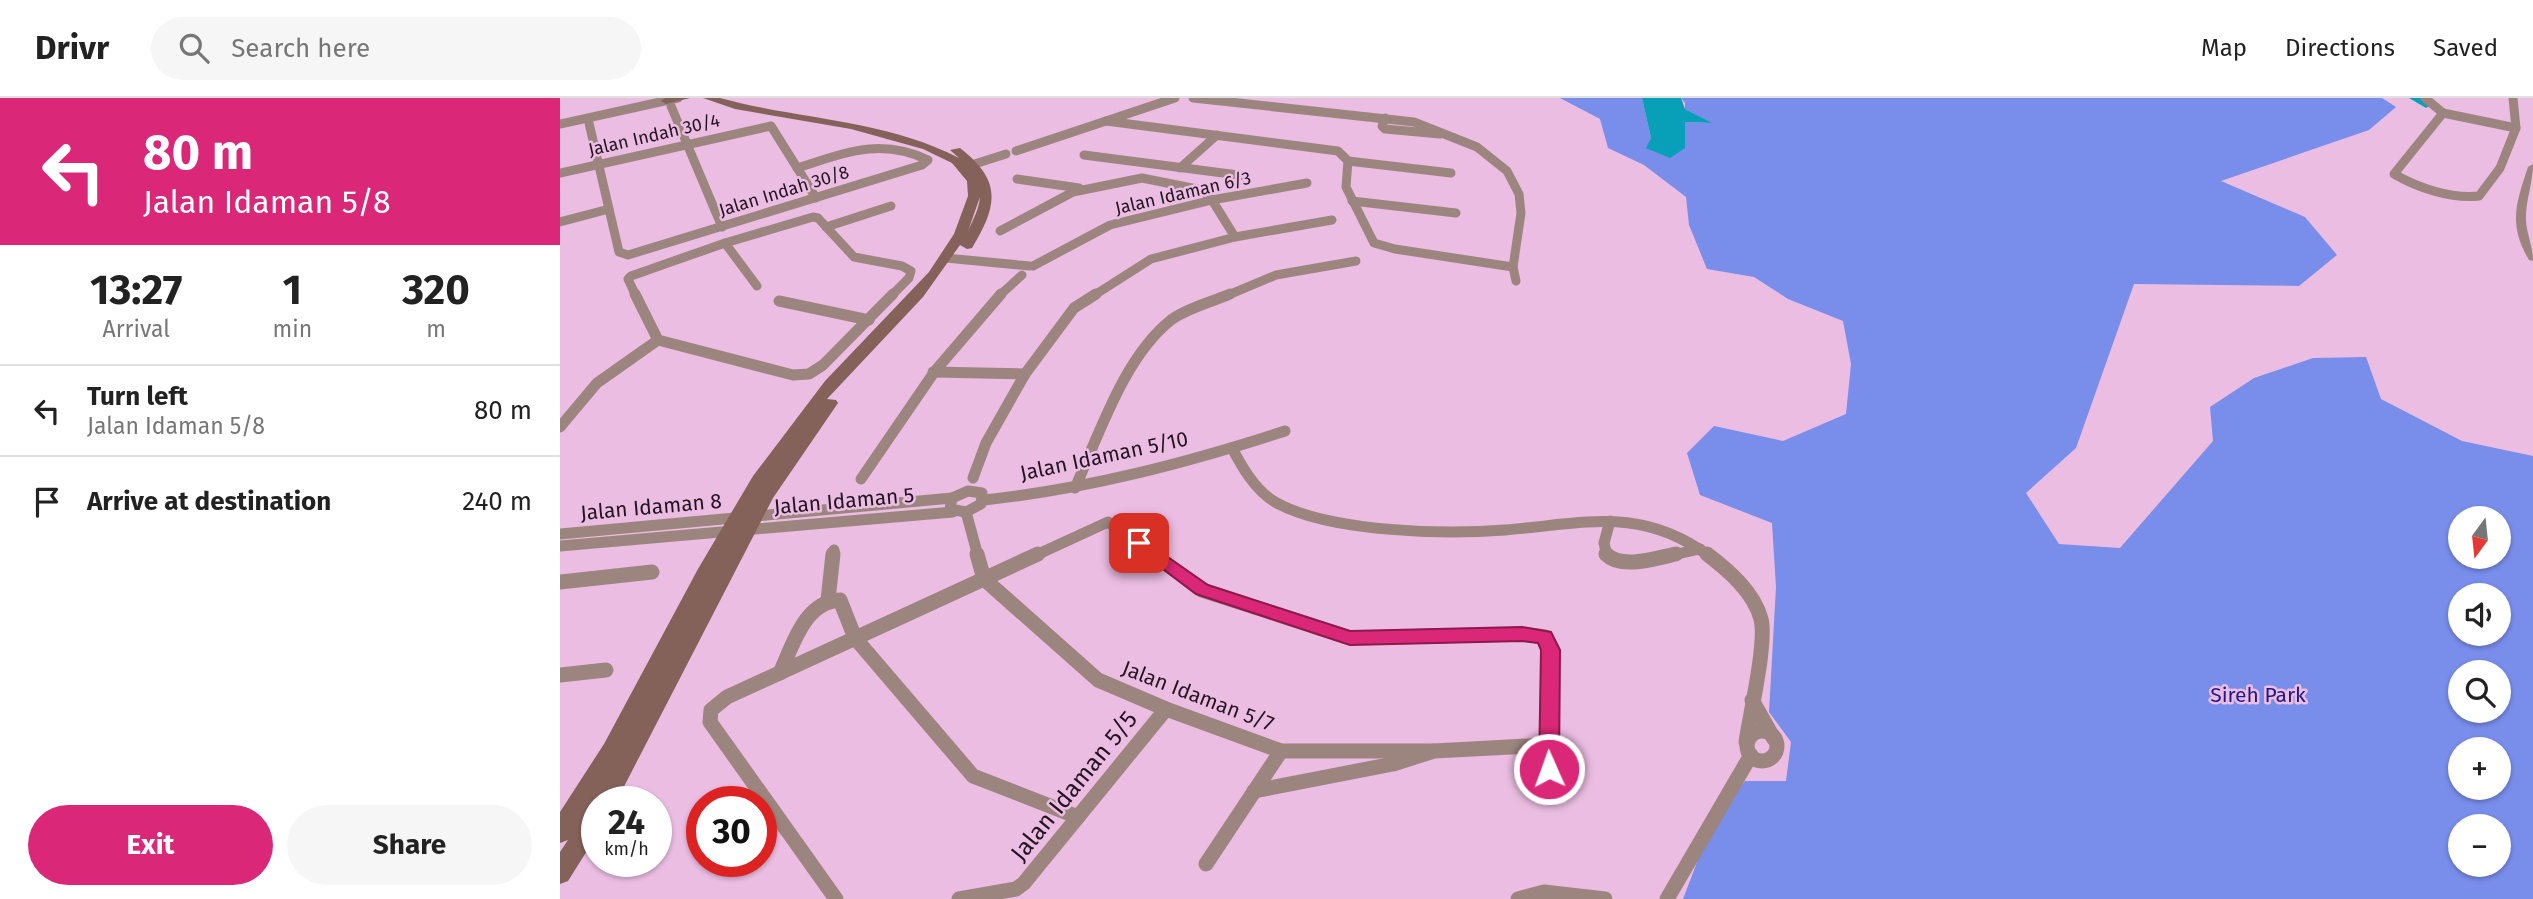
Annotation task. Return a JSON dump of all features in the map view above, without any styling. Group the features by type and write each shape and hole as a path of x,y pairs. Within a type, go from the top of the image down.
{"main road":[{"path":"672,101 685,98"},
{"path":"694,98 736,103"},
{"path":"614,786 631,758 712,593 768,464 847,366 949,262 976,190 969,166 900,136 708,98"},
{"path":"560,832 610,753 742,524"},
{"path":"560,873 581,840"}],"street":[{"path":"1016,151 1175,98"},
{"path":"1193,98 1414,122 1486,152 1507,171 1520,194 1521,213 1513,267 1516,281"},
{"path":"1289,98 1321,111"},
{"path":"2426,98 2443,113 2515,128"},
{"path":"2443,113 2395,174 2458,197 2475,198 2479,197 2500,168 2515,128 2514,98"},
{"path":"560,124 589,121 672,101 722,227"},
{"path":"1291,108 1300,102"},
{"path":"560,222 609,209 589,121"},
{"path":"1106,121 1334,149 1344,154 1348,161 1345,183 1374,243 1382,247 1513,267"},
{"path":"756,127 773,127 816,198"},
{"name":"Jalan Indah 30/4","path":"560,173 756,127"},
{"path":"1180,168 1217,135"},
{"name":"Jalan Indah 30/8","path":"609,209 619,252 638,254 928,162 926,158 906,150 874,145 797,168"},
{"path":"969,166 1006,154"},
{"path":"1084,155 1246,176"},
{"path":"1348,161 1451,173"},
{"path":"2533,167 2518,220 2525,243 2533,257"},
{"path":"1000,231 1062,196 1142,178 1197,188 1212,200 1235,237"},
{"path":"1017,179 1084,189"},
{"name":"Jalan Idaman 6/3","path":"861,479 933,372 1003,291 1026,269 1110,225 1212,200 1307,183"},
{"path":"1352,201 1456,213"},
{"path":"826,227 891,205"},
{"path":"560,427 597,383 658,340 793,374 808,374 823,365 869,320 909,278 911,271 902,266 854,257 818,218 805,218 631,276 628,279 658,340"},
{"path":"973,478 986,443 1025,374 1074,308 1151,259 1235,237 1332,220"},
{"path":"724,243 757,286"},
{"path":"1075,488 1126,381 1156,333 1164,325 1173,318 1276,275 1356,261"},
{"path":"949,262 1026,269"},
{"path":"779,301 869,320"},
{"path":"933,372 1025,374"},
{"name":"Jalan Idaman 5/10","path":"957,507 962,492 982,493 984,500 1042,495 1232,449 1285,431"},
{"path":"1232,449 1239,462 1273,500 1301,513 1358,525 1503,530 1577,521 1610,521 1650,526 1674,534 1700,549 1734,577 1753,601 1762,626 1752,700 1749,748"},
{"path":"984,500 977,507 957,507 984,579"},
{"name":"Jalan Idaman 5","path":"742,524 957,507"},
{"path":"1610,521 1605,550 1607,557 1614,561 1632,561 1700,549"},
{"path":"836,899 710,722 710,709 717,703 780,673 1093,527 1108,523 1114,524 1202,590 1350,638 1522,634 1545,637 1550,650 1547,745 1550,793"},
{"name":"Jalan Idaman 8","path":"560,534 597,536 742,524"},
{"name":"Jalan Idaman 8","path":"560,546 597,536"},
{"path":"828,600 834,550"},
{"path":"560,582 652,572"},
{"name":"Jalan Idaman 5/7","path":"984,579 1098,680 1166,709 1281,751 1434,751 1547,745"},
{"path":"780,673 811,610 828,600 843,602 855,638 973,776 1078,817"},
{"path":"560,675 606,670"},
{"path":"1749,748 1766,760 1774,756 1778,749 1752,700"},
{"name":"Jalan Idaman 5/5","path":"959,899 1016,889 1024,883 1166,709"},
{"path":"1667,899 1756,733 1767,734 1775,741"},
{"path":"1206,864 1281,751"},
{"name":"Jalan Idaman 5/7","path":"1254,792 1392,764 1434,751"},
{"path":"1518,899 1544,892 1605,899"}],"green space":[{"name":"Sireh Park","path":"1560,98 1642,98 1651,138 1685,148 1684,122 1711,123 1685,109 1681,98 2382,98 2396,107 2369,130 2221,181 2305,217 2337,255 2299,286 2134,284 2076,448 2026,493 2059,544 2120,548 2213,441 2210,407 2254,378 2313,358 2366,357 2381,399 2462,441 2533,456 2533,899 1683,899 1710,828 1745,781 1786,781 1791,742 1769,712 1776,587 1772,523 1700,495 1687,453 1714,426 1783,441 1846,414 1851,364 1843,321 1788,299 1754,277 1707,269 1689,225 1686,197 1644,165 1608,148 1600,119"}],"shaded area":[{"path":"1642,98 1681,98 1685,109 1712,123 1685,122 1685,148 1670,158 1646,148 1651,138"}],"waterway":[{"path":"2415,98 2426,104"}],"route":[{"path":"1139,543 1202,590 1350,638 1522,634 1545,637 1550,650 1547,745 1549,769"}]}
